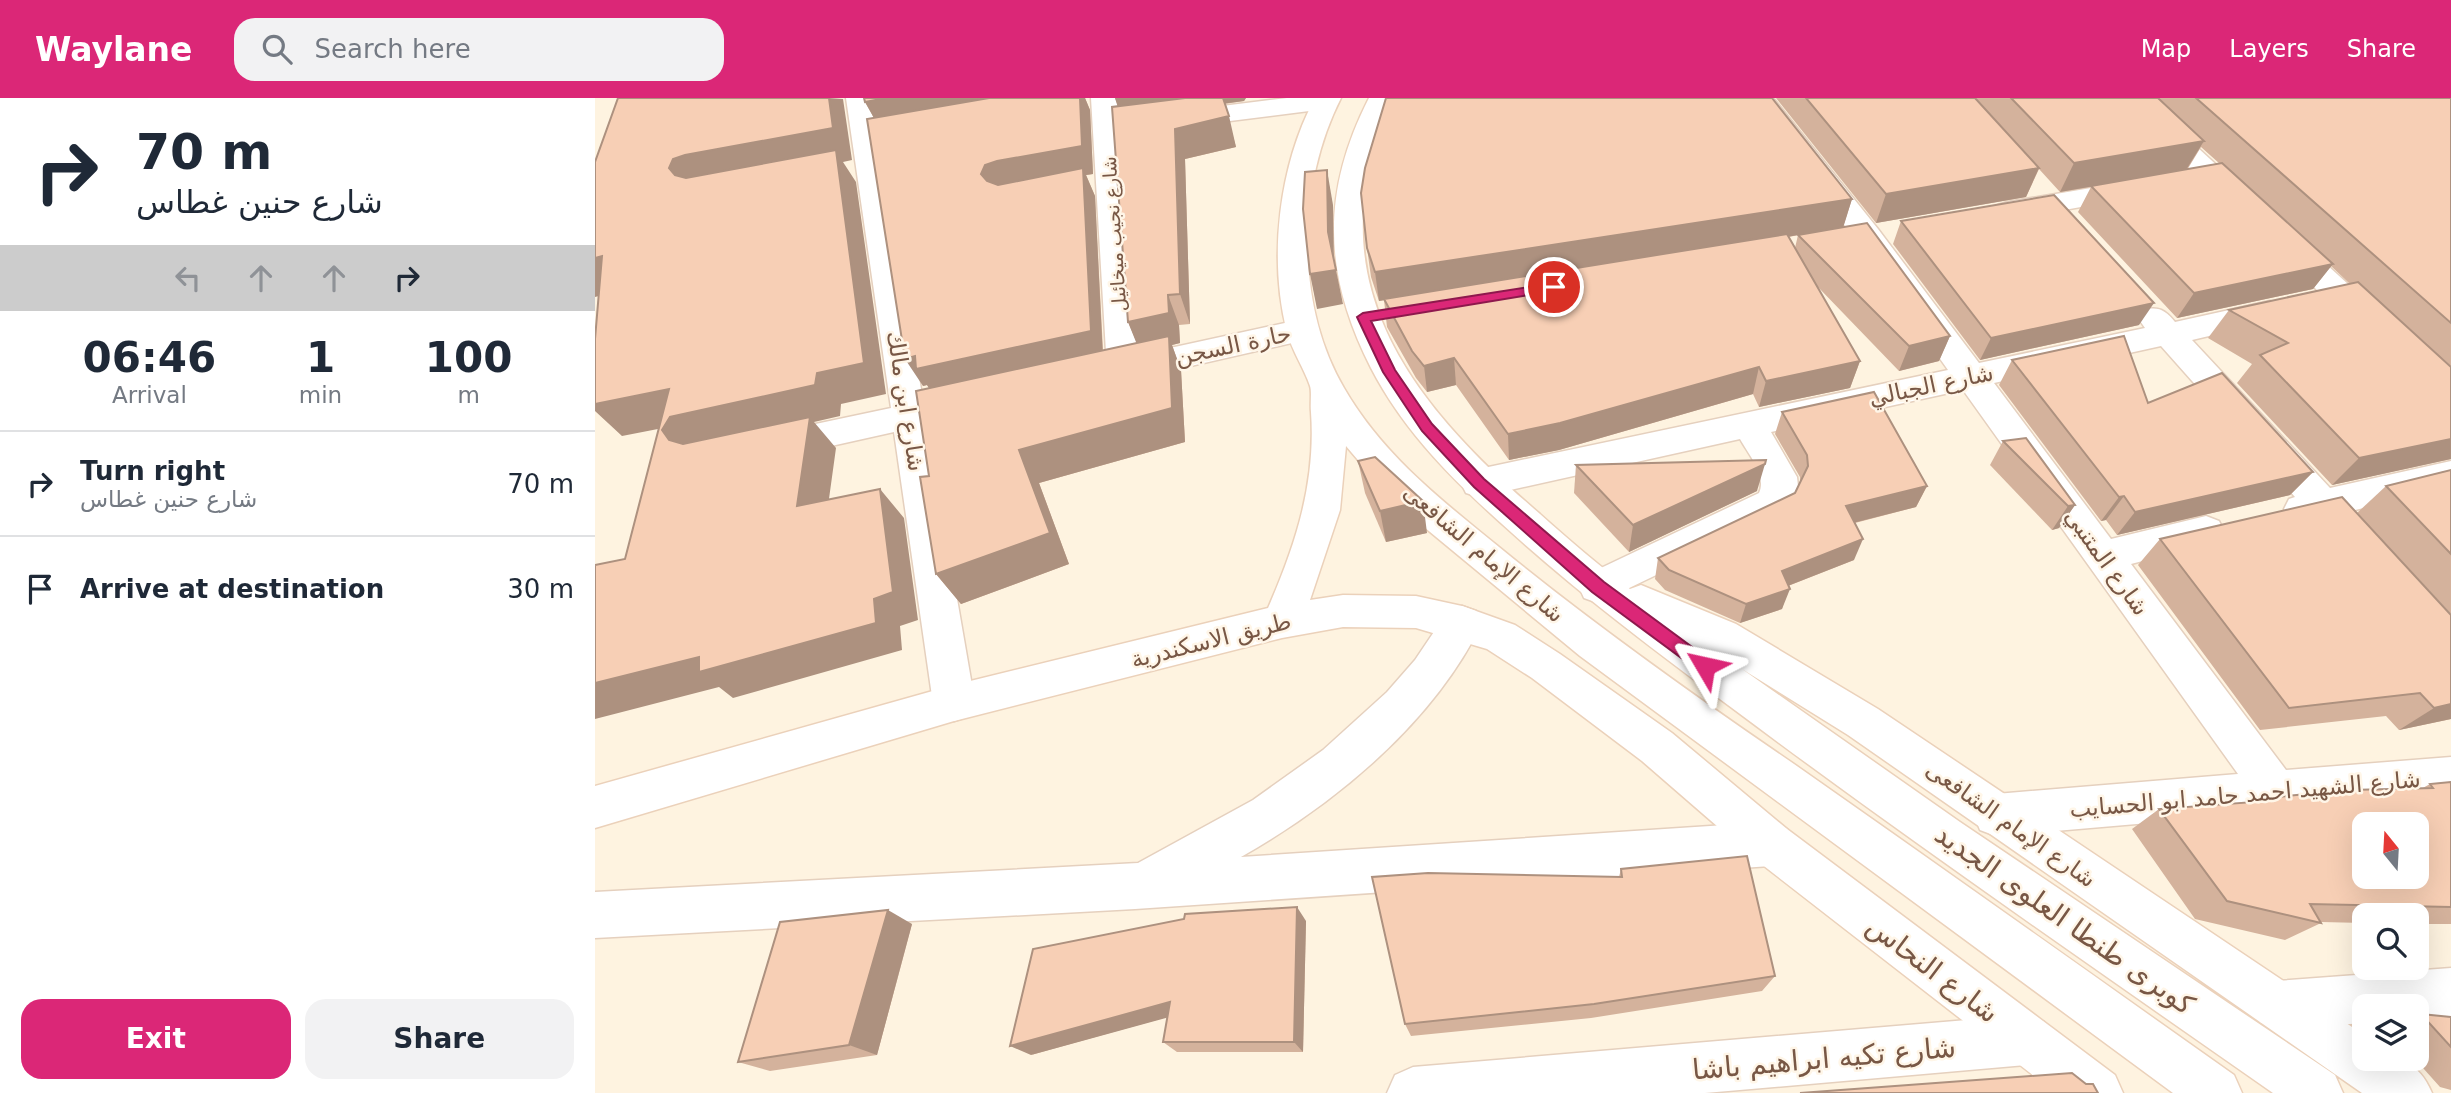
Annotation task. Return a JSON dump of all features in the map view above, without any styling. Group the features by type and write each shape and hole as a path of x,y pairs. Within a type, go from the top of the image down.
{"street":[{"name":"شارع ابن مالك","path":"859,98 954,704"},
{"name":"شارع الإمام الشافعى","path":"1382,98 1361,138 1349,178 1345,222 1350,268 1377,315 1389,372 1427,428 1479,483 1598,587 1812,744"},
{"name":"شارع المتنبي","path":"1760,98 1854,239 1971,377 2276,792"},
{"path":"2129,98 2186,181 2343,296 2392,342"},
{"name":"شارع نجيب ميخائيل","path":"1095,99 1130,126 1098,184 1110,372"},
{"name":"شارع الإمام الشافعى","path":"1327,100 1304,161 1297,200 1294,244 1303,330 1326,386 1373,456 1425,507 1557,616 1675,706 2216,1093"},
{"path":"1130,126 1327,100"},
{"path":"2024,175 2077,234"},
{"path":"1976,217 2186,181"},
{"path":"1854,239 1903,230"},
{"path":"2132,294 2377,565"},
{"name":"شارع الجبالي","path":"1479,483 2343,296"},
{"name":"حارة السجن","path":"1110,372 1303,330"},
{"path":"1282,621 1311,555 1327,494 1332,438 1326,386"},
{"path":"739,454 962,405"},
{"path":"1598,587 1772,503 1780,486 1779,477 1749,424"},
{"path":"2271,516 2451,474"},
{"path":"2103,556 2232,525"},
{"name":"شارع الإمام الشافعى","path":"1598,587 1659,606 1722,636 1863,722 1996,816 2406,1093"},
{"name":"طريق الاسكندرية","path":"595,807 954,704 1282,621 1343,611 1416,612 1462,623 1501,637 1546,666 1657,747 1771,844"},
{"path":"1135,886 1208,852 1276,812 1334,768 1386,721 1429,672 1462,623"},
{"name":"كوبرى طنطا العلوى الجديد","path":"1812,744 2317,1093"},
{"name":"شارع الشهيد احمد حامد ابو الحسايب","path":"1996,816 2451,777"},
{"path":"595,915 1135,886 1771,844"},
{"name":"شارع النحاس","path":"1771,844 2097,1093"},
{"path":"2277,1005 2451,992"},
{"name":"شارع تكيه ابراهيم باشا","path":"1413,1093 1469,1091 2026,1040"}],"building":[{"path":"618,98 829,98 833,128 685,155 673,159 669,168 675,175 686,178 836,150 864,363 817,373 815,385 670,417 662,430 669,440 683,444 810,417 797,506 880,489 893,592 874,599 876,623 699,672 699,657 595,683 595,565 625,559 669,389 595,404 595,339 602,256 595,258 595,162"},
{"path":"864,98 886,98 865,102"},
{"path":"989,98 1080,98 1082,146 997,161 985,165 981,174 987,181 998,185 1083,168 1091,331 916,369 915,356 905,359 867,119"},
{"path":"1185,98 1223,98 1229,116 1175,129 1180,294 1168,295 1169,313 1128,322 1112,107"},
{"path":"1386,98 1772,98 1852,199 1375,272 1367,248 1361,193 1365,168"},
{"path":"1806,98 1975,98 2039,168 1886,194"},
{"path":"2011,98 2158,98 2204,141 2074,163"},
{"path":"2196,98 2451,98 2451,323"},
{"path":"2222,163 2333,264 2194,293 2091,186"},
{"path":"1327,170 1328,232 1336,270 1310,274 1303,209 1305,172"},
{"path":"2054,195 2154,303 1991,338 1901,221"},
{"path":"1867,223 1950,336 1909,346 1798,235"},
{"path":"1787,234 1860,361 1766,381 1759,367 1560,423 1508,434 1454,358 1424,366 1412,351 1384,299"},
{"path":"2358,282 2451,367 2451,439 2359,458 2260,355 2288,343 2229,310"},
{"path":"1169,336 1172,408 1019,450 1050,533 936,574 920,477 929,476 916,391"},
{"path":"2124,336 2148,403 2222,373 2313,472 2135,512 2124,496 2119,497 2012,360"},
{"path":"1874,392 1927,486 1846,506 1863,539 1782,571 1790,589 1746,604 1669,570 1658,558 1795,493 1808,466 1807,455 1782,412"},
{"path":"2026,438 2075,505 2068,506 2003,441"},
{"path":"1375,457 1423,501 1380,511 1358,461"},
{"path":"1766,460 1765,464 1633,525 1576,465"},
{"path":"2451,470 2451,554 2386,486"},
{"path":"2342,497 2451,615 2451,704 2434,708 2420,693 2289,708 2160,539"},
{"path":"2451,782 2451,907 2429,907 2429,903 2310,904 2321,923 2227,901 2159,809 2268,801 2266,798 2349,790 2433,788 2430,784"},
{"path":"1747,856 1775,976 1594,1004 1405,1024 1372,877 1428,873 1622,877 1621,869"},
{"path":"1297,907 1294,1042 1163,1042 1170,1002 1010,1046 1033,949 1184,919 1185,914"},
{"path":"888,910 849,1045 738,1062 780,922"},
{"path":"2429,1015 2451,1017 2451,1047 2429,1023"},
{"path":"2072,1073 2086,1084 2093,1084 2098,1093 1800,1093"}],"route":[{"path":"1554,287 1363,317 1389,372 1427,428 1479,483 1598,587 1705,666"}]}
